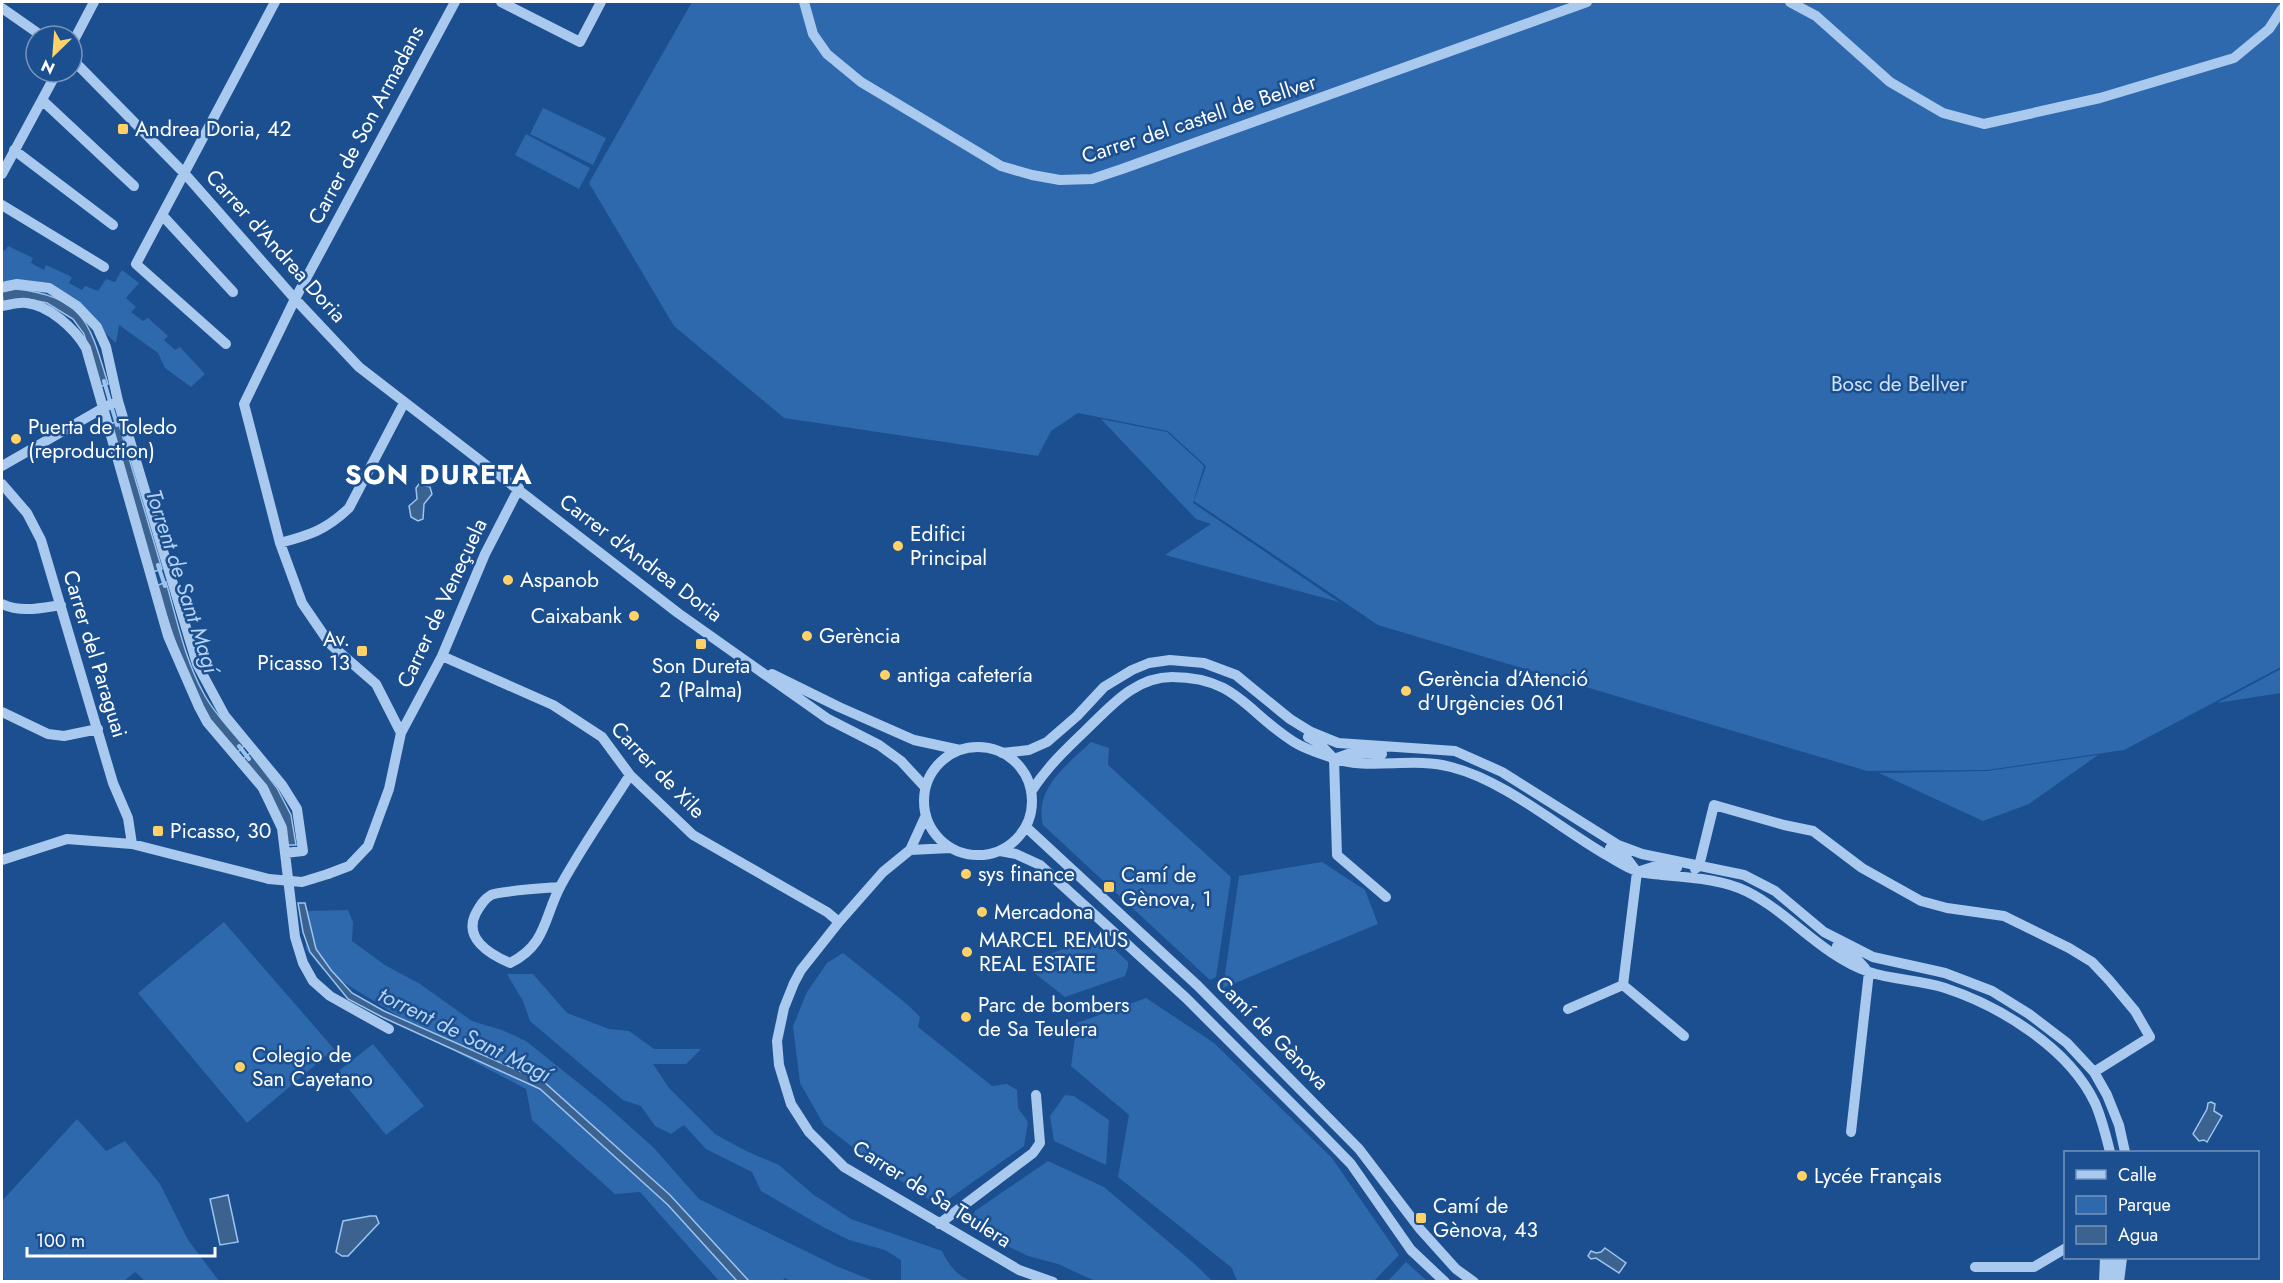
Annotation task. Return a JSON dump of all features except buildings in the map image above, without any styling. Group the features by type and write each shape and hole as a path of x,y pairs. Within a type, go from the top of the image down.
{"street":[{"path":"82,24 94,2"},
{"path":"226,344 136,264 275,2"},
{"name":"Carrer de Son Armadans","path":"400,733 375,684 330,644 302,603 280,543 244,404 295,299 455,2"},
{"path":"501,2 580,42 601,2"},
{"name":"Carrer del castell de Bellver","path":"804,2 813,34 827,54 861,82 1001,166 1032,176 1060,180 1092,179 1122,169 1587,2"},
{"path":"1790,2 1816,16 1890,82 1943,113 1984,124 2100,98 2234,58 2269,29 2282,9"},
{"path":"3,13 24,25"},
{"name":"Carrer d'Andrea Doria","path":"84,71 185,174 295,299 359,367 519,488 678,613 828,719 879,745 901,761 925,787"},
{"path":"2,174 51,84"},
{"path":"42,100 134,186"},
{"path":"14,150 113,225"},
{"path":"2,205 104,267"},
{"path":"162,215 233,292"},
{"path":"2,287 17,284 49,288 77,306 97,327 106,347 117,401 161,576 168,636 198,707 207,722 264,788 282,828 295,937 303,963 313,981 330,996 389,1029"},
{"path":"2,306 25,303 42,308 66,323 78,334 86,348 103,407 161,576 197,664 225,716 282,785 297,809 303,851 285,853"},
{"path":"2,466 117,401"},
{"path":"280,543 314,534 339,518 349,508 404,403"},
{"name":"Carrer del Paraguai","path":"2,484 27,513 36,531 61,604 113,783 128,818 132,844"},
{"name":"Carrer de Veneçuela","path":"2,860 67,839 132,844 269,879 302,882 349,866 368,846 390,789 400,733 442,657 485,554 519,488"},
{"path":"2,604 11,608 36,609 61,604"},
{"name":"Carrer de Xile","path":"442,657 553,705 602,736 630,775 693,835 827,912 839,922"},
{"path":"742,659 839,707 914,740 960,750"},
{"path":"1002,753 1029,750 1047,742 1077,716 1104,687 1132,670 1160,661 1204,663 1236,675 1290,719 1311,732 1338,743 1455,751 1502,772 1618,845 1642,854 1744,875 1775,891 1824,932 1873,957 1945,973 1992,991 2029,1014 2067,1043 2094,1072 2119,1125 2125,1151"},
{"path":"1031,792 1043,773 1058,756 1117,699 1154,679 1170,677 1201,679 1230,690 1293,742 1334,759 1352,763 1412,762 1451,767 1495,784 1590,846 1637,872 1696,879 1739,888 1765,903 1816,942 1847,962 1869,972 1941,987 1984,1002 2058,1053 2094,1101 2110,1151"},
{"path":"2,712 48,734 64,736 98,729"},
{"path":"1290,719 1294,730 1319,743 1334,759 1337,855 1386,897"},
{"path":"980,747 1002,753 1014,760 1025,775 1031,792 1032,810 1026,827 1015,841 1000,851 983,855 966,854 950,848 937,837 927,822 923,805 925,787 932,771 945,757 960,750 980,747"},
{"path":"1334,759 1351,753 1392,754 1397,748"},
{"path":"560,887 492,895 482,903 472,924 473,933 480,946 493,956 510,963 524,956 544,930 560,887 630,775"},
{"path":"1637,872 1659,865 1693,870 1699,866 1714,805 1813,831 1862,868 1921,901 1947,908 2004,916 2092,962 2135,1011 2150,1037 2094,1072"},
{"name":"Carrer de Sa Teulera","path":"926,815 910,850 884,872 839,922 801,970 784,1008 777,1041 779,1065 791,1104 809,1132 844,1167 939,1224 1018,1276 1053,1281"},
{"name":"Camí de Gènova","path":"1026,827 1051,853 1198,986 1351,1140 1420,1229 1456,1269 1474,1281"},
{"path":"1597,833 1604,845 1625,856 1637,872 1623,985"},
{"path":"910,850 950,848"},
{"name":"Camí de Gènova","path":"1000,851 1016,854 1041,865 1186,998 1351,1164 1411,1250 1445,1281"},
{"path":"1824,932 1828,940 1855,957 1869,972 1851,1132"},
{"path":"1869,972 1892,968 1927,976 1945,973"},
{"path":"1568,1009 1623,985"},
{"path":"1623,985 1684,1036"},
{"path":"939,1224 1033,1153 1040,1143 1036,1095"},
{"path":"1975,1268 2034,1267 2064,1249"},
{"path":"2103,1281 2104,1259"},
{"path":"2111,1281 2114,1259"},
{"path":"2119,1281 2122,1259"}],"green space":[{"name":"Bosc de Bellver","path":"692,2 2281,2 2281,667 2124,750 1987,770 1867,771 1378,625 1194,501 1206,466 1168,431 1078,413 1051,431 1038,456 784,418 674,326 589,183"},
{"path":"543,108 606,138 593,165 530,134"},
{"path":"526,134 590,168 579,189 515,155"},
{"path":"8,246 33,258 31,263 44,270 46,265 72,277 69,283 82,290 85,286 98,291 106,279 115,282 122,270 139,283 126,298 136,307 131,312 143,321 148,318 168,336 164,340 175,350 180,347 205,374 191,387 165,368 158,353 119,325 116,343 55,288 2,283 2,249 5,251"},
{"path":"1101,419 1167,432 1204,466 1193,503 1339,602 1165,555 1211,524 1196,519"},
{"path":"2281,669 2281,693 2217,703"},
{"path":"1091,742 1109,748 1108,765 1231,877 1216,977 1210,980 1043,825 1041,812 1048,789 1063,769"},
{"path":"2098,755 2029,804 1983,821 1879,773 1987,771"},
{"path":"1322,862 1365,890 1378,924 1223,988 1239,876"},
{"path":"348,910 353,922 352,941 385,965 420,984 472,1021 502,1030 526,1041 606,1105 653,1147 699,1199 836,1266 874,1281 794,1282 784,1278 783,1282 719,1281 640,1192 615,1194 532,1120 526,1089 463,1056 322,969 306,949 306,911"},
{"path":"224,922 334,1049 247,1123 138,993"},
{"path":"1093,938 1103,938 1128,962 1125,976 1065,997 1033,972 1034,960"},
{"path":"843,953 908,1005 920,1017 918,1027 992,1086 1007,1084 1017,1090 1018,1108 1028,1122 1024,1146 939,1206 864,1156 824,1125 800,1083 793,1026 807,992 827,963"},
{"path":"507,974 533,974 567,1013 609,1029 629,1031 654,1049 701,1049 686,1064 653,1064 669,1088 715,1134 779,1165 814,1195 851,1219 942,1251 954,1270 973,1281 895,1281 901,1280 901,1260 885,1250 849,1240 761,1191 752,1172 706,1149 684,1125 671,1134 655,1126 641,1106 623,1100 530,1021 523,1001"},
{"path":"1146,998 1214,1043 1332,1158 1399,1255 1374,1281 1237,1281 1232,1268 1118,1177 1129,1115 1071,1066 1077,1023"},
{"path":"373,1044 424,1106 386,1135 336,1073"},
{"path":"1065,1095 1074,1096 1109,1120 1106,1165 1054,1141 1050,1116"},
{"path":"77,1119 106,1151 125,1141 160,1184 188,1240 219,1281 145,1281 135,1272 124,1281 5,1281 2,1277 2,1201"},
{"path":"1048,1161 1104,1187 1212,1281 1095,1281 1058,1264 1028,1256 978,1232 970,1224 975,1211"},
{"path":"1406,1262 1427,1281 1388,1281"}],"water":[{"path":"16,289 57,299 82,317 96,345 108,384 99,387 84,334 73,319 47,303 28,299 3,302 2,292"},
{"path":"118,421 162,569 153,572 110,424"},
{"path":"419,484 430,487 432,494 424,504 423,519 418,521 411,517 409,506 417,499 416,488"},
{"path":"166,582 182,640 197,681 212,708 244,746 237,753 207,716 189,682 156,586"},
{"path":"250,753 277,788 291,815 296,845 288,845 243,759"},
{"path":"298,903 305,903 316,949 352,993 384,1011 544,1082 670,1195 749,1281 737,1281 668,1205 540,1089 382,1017 348,999 310,952 303,932"},
{"path":"2208,1103 2215,1104 2214,1111 2222,1116 2207,1142 2199,1141 2193,1134"},
{"path":"228,1195 238,1242 220,1245 210,1199"},
{"path":"376,1216 379,1223 348,1256 342,1256 336,1252 343,1221"},
{"path":"1605,1248 1626,1263 1619,1273 1596,1258 1591,1259 1588,1256 1591,1251 1601,1252"}],"waterway":[{"name":"Torrent de Sant Magí","path":"104,381 117,425"},
{"name":"Torrent de Sant Magí","path":"158,565 165,586"},
{"name":"Torrent de Sant Magí","path":"239,746 249,759"}],"place":[{"name":"Andrea Doria, 42","path":"123,129"},
{"name":"Puerta de Toledo (reproduction)","path":"16,439"},
{"name":"Edifici Principal","path":"898,546"},
{"name":"Aspanob","path":"508,580"},
{"name":"Caixabank","path":"634,616"},
{"name":"Gerència","path":"807,636"},
{"name":"Son Dureta 2 (Palma)","path":"701,644"},
{"name":"Av. Picasso 13","path":"362,651"},
{"name":"antiga cafetería","path":"885,675"},
{"name":"Gerència d’Atenció d’Urgències 061","path":"1406,691"},
{"name":"Picasso, 30","path":"158,831"},
{"name":"sys finance","path":"966,874"},
{"name":"Camí de Gènova, 1","path":"1109,887"},
{"name":"Mercadona","path":"982,912"},
{"name":"MARCEL REMUS REAL ESTATE","path":"967,952"},
{"name":"Parc de bombers de Sa Teulera","path":"966,1017"},
{"name":"Colegio de San Cayetano","path":"240,1067"},
{"name":"Lycée Français","path":"1802,1176"},
{"name":"Camí de Gènova, 43","path":"1421,1218"}],"district":[{"name":"SON DURETA","path":"439,475"}],"water label":[{"name":"torrent de Sant Magí","path":"465,1034"}]}
